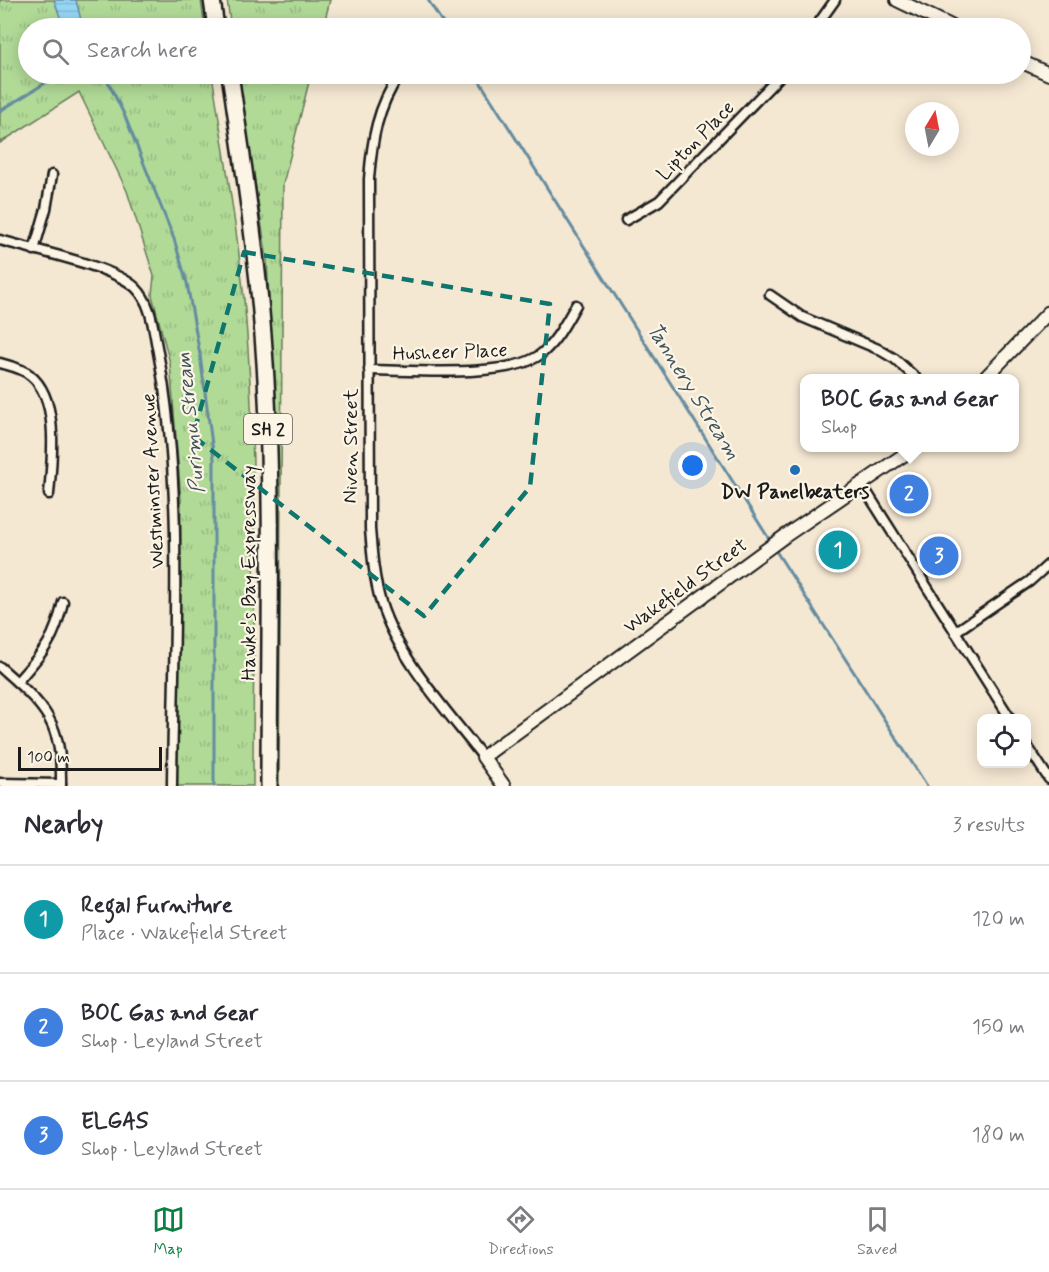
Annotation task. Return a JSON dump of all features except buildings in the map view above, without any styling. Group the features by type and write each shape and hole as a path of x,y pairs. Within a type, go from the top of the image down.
{"highway":[{"path":"212,0 215,18"},
{"path":"219,0 222,18"},
{"name":"Hawke's Bay Expressway","path":"224,84 244,223 259,391 261,786"},
{"name":"Hawke's Bay Expressway","path":"231,84 255,248 265,363 269,499 269,786"}],"street":[{"path":"822,18 835,0"},
{"path":"897,0 934,18"},
{"path":"1031,66 1049,74"},
{"name":"Niven Street","path":"394,84 381,107 372,151 369,529 381,604 414,666 504,786"},
{"name":"Lipton Place","path":"626,220 659,201 772,84"},
{"path":"34,250 52,175"},
{"name":"Westminster Avenue","path":"0,240 117,276 141,293 151,316 167,404 173,499 172,786"},
{"path":"770,295 802,317 878,349 895,359 912,374"},
{"name":"Husheer Place","path":"369,370 513,367 541,354 555,340 576,305"},
{"path":"989,374 1049,312"},
{"path":"0,363 28,373 45,392 50,408 52,451 49,494"},
{"name":"Wakefield Street","path":"483,757 781,538 907,452"},
{"path":"861,483 1007,714"},
{"path":"955,632 1030,581 1049,564"},
{"path":"17,682 52,640 57,630 63,602"},
{"path":"0,667 39,704 55,729 62,755 61,785 0,783"},
{"path":"1031,752 1049,779"}],"highlighted area":[{"path":"244,252 550,304 530,487 424,616 193,436"}],"green space":[{"path":"0,0 201,0 204,18 18,18 18,84 214,84 241,269 247,335 253,448 253,786 177,786 181,500 170,363 152,295 154,276 127,191 79,92 0,143"},
{"path":"227,0 330,0 326,18 230,18"},
{"path":"240,84 308,84 283,184 279,786 275,786 275,421 267,259"}],"water":[{"path":"54,0 76,0 80,18 60,18"}],"waterway":[{"name":"Tannery Stream","path":"428,0 440,18"},
{"path":"0,111 44,84"},
{"name":"Purimu Stream","path":"109,84 124,114 174,239 187,283 200,355 214,459 214,786"},
{"name":"Tannery Stream","path":"481,84 771,542"},
{"name":"Tannery Stream","path":"774,548 927,786"}],"place":[{"name":"DW Panelbeaters","path":"795,470"},
{"name":"BOC Gas and Gear","path":"909,494"},
{"name":"Regal Furniture","path":"838,550"},
{"name":"ELGAS","path":"939,556"}]}
